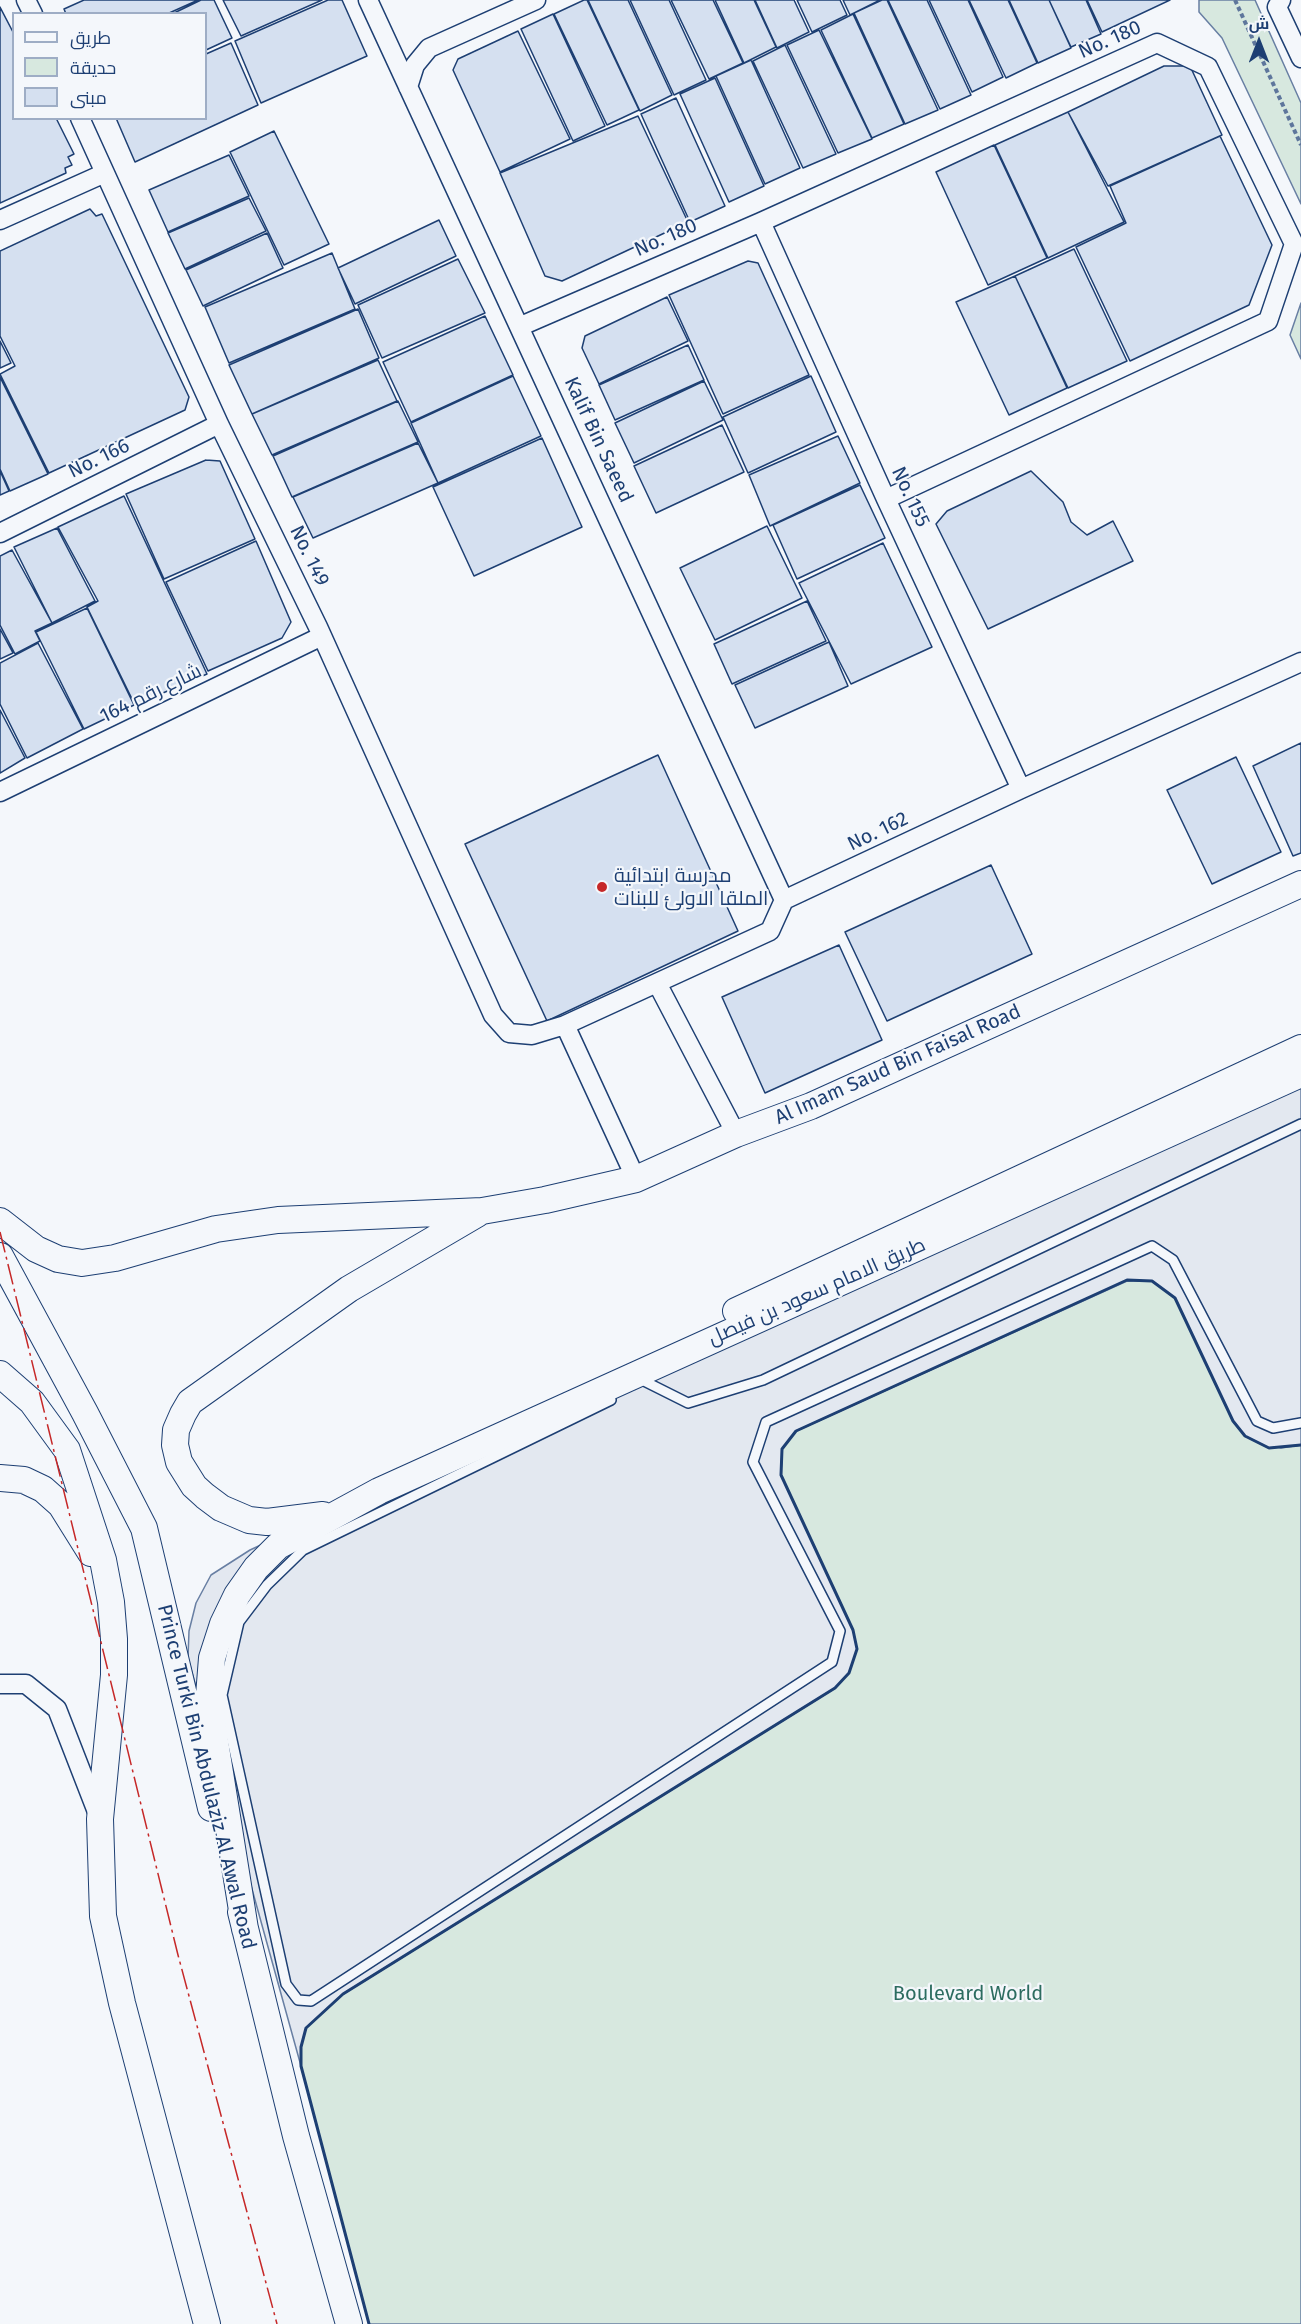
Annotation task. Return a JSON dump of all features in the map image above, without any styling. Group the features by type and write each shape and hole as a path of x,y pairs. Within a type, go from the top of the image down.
{"main road":[{"name":"Al Imam Saud Bin Faisal Road","path":"482,1211 545,1200 636,1179 736,1134 811,1106 1301,884"},
{"path":"626,1388 670,1345 773,1292 1301,1048"},
{"name":"طريق الامام سعود بن فيصل","path":"334,1514 379,1491 626,1388 1301,1074"},
{"path":"0,1221 36,1249 58,1258 82,1263 115,1258 216,1229 278,1220 482,1211"},
{"path":"334,1514 267,1522 249,1520 221,1508 194,1486 178,1462 175,1445 176,1430 183,1414 190,1402 350,1289 482,1211"},
{"name":"Prince Turki Bin Abdulaziz Al Awal Road","path":"0,1256 144,1528 200,1768 349,2324"},
{"path":"0,1374 32,1402 67,1450 103,1560 111,1602 114,1675 100,1819 106,1927 122,2003 207,2324"},
{"path":"0,1478 24,1480 44,1489 61,1505 86,1542 111,1602"},
{"path":"245,1929 213,1729 209,1696 212,1658 223,1624 237,1595 256,1568 278,1546 334,1514"}],"street":[{"name":"Kalif Bin Saeed","path":"368,0 521,326 784,900"},
{"path":"408,87 415,65 429,48 536,0"},
{"path":"1281,0 1276,7 1301,58"},
{"name":"No. 180","path":"521,326 761,222 1157,43 1208,67 1294,244 1268,321 886,499"},
{"name":"No. 149","path":"81,120 219,424 322,636 493,1016 509,1033 532,1035 565,1025"},
{"path":"0,220 105,172"},
{"name":"No. 155","path":"761,222 886,499 1021,789"},
{"name":"No. 166","path":"0,533 219,424"},
{"name":"شارع رقم 164","path":"0,792 322,636"},
{"name":"No. 162","path":"784,900 1301,662"},
{"path":"636,1179 565,1025 770,931 784,900"},
{"path":"657,983 736,1134"},
{"path":"0,1684 26,1684 57,1710 100,1819"}],"lane":[{"path":"646,1383 688,1404 763,1380 1301,1124"},
{"path":"657,1378 626,1388 303,1550 267,1585 239,1622 222,1695 286,1984 298,2000 311,2001 832,1662 840,1631 753,1462 766,1422 1152,1246 1173,1260 1257,1421 1273,1428 1301,1423"}],"path":[{"path":"1235,0 1301,145"}],"green space":[{"path":"1199,0 1255,0 1301,103 1301,204 1222,38 1199,12"},
{"path":"1301,303 1301,359 1290,335"},
{"name":"Boulevard World","path":"1127,1280 1152,1281 1175,1298 1233,1420 1245,1436 1281,1448 1301,1445 1301,2324 369,2324 301,2066 301,2047 306,2028 343,1994 835,1688 853,1630 781,1475 782,1449 796,1431"}],"shaded area":[{"path":"1301,1065 1301,1445 1269,1448 1245,1436 1233,1421 1175,1298 1152,1281 1127,1281 796,1431 782,1449 781,1475 853,1630 857,1649 849,1673 835,1688 343,1994 306,2028 301,2047 301,2066 188,1658 189,1631 196,1603 211,1575 250,1550"}],"building":[{"path":"84,0 198,0 171,12 65,12 64,9"},
{"path":"201,0 214,0 232,38 207,50 207,12 176,12"},
{"path":"223,0 322,0 241,36"},
{"path":"328,0 342,0 367,56 261,103 235,41"},
{"path":"587,0 639,110 607,125 554,14"},
{"path":"588,0 628,0 672,95 640,111"},
{"path":"630,0 669,0 706,80 674,95"},
{"path":"671,0 713,0 743,63 709,79"},
{"path":"715,0 754,0 776,47 744,63"},
{"path":"755,0 794,0 809,32 777,48"},
{"path":"797,0 840,0 847,15 812,32"},
{"path":"843,0 880,0 850,15"},
{"path":"882,0 887,0 938,110 905,124 854,13"},
{"path":"888,0 927,0 971,95 940,109"},
{"path":"929,0 968,0 1003,77 972,92"},
{"path":"969,0 1008,0 1037,63 1006,78"},
{"path":"1009,0 1049,0 1071,48 1038,63"},
{"path":"1049,0 1086,0 1101,34 1071,47"},
{"path":"1087,0 1170,0 1102,32"},
{"path":"0,7 12,30 12,120 57,120 74,154 68,157 72,165 65,168 66,173 0,203"},
{"path":"553,14 605,126 573,141 521,29"},
{"path":"853,14 904,124 872,138 821,30"},
{"path":"819,30 872,139 838,153 787,45"},
{"path":"518,31 570,139 500,172 453,70 458,59"},
{"path":"231,43 258,105 135,162 117,120 207,120 207,54"},
{"path":"785,45 836,154 803,168 753,61"},
{"path":"751,60 800,168 765,184 716,76"},
{"path":"1164,66 1190,66 1222,135 1108,186 1068,112"},
{"path":"715,78 764,186 729,202 680,94"},
{"path":"676,98 725,206 690,222 641,114"},
{"path":"1068,112 1124,222 1048,258 995,145"},
{"path":"638,116 688,222 562,281 545,276 500,173"},
{"path":"274,131 329,244 284,265 230,152"},
{"path":"1220,136 1272,245 1249,305 1130,361 1076,247 1126,223 1110,186"},
{"path":"994,145 1047,258 988,285 936,172"},
{"path":"229,155 249,196 168,232 149,190"},
{"path":"249,198 266,231 185,269 168,233"},
{"path":"90,209 96,216 102,214 189,397 185,410 49,473 0,374 15,366 0,336 0,251"},
{"path":"439,220 456,256 355,304 338,268"},
{"path":"267,233 283,268 203,306 186,270"},
{"path":"1074,249 1127,361 1068,388 1015,276"},
{"path":"332,253 355,309 229,363 205,307"},
{"path":"458,259 485,313 382,358 358,305"},
{"path":"748,261 758,263 809,375 723,414 669,295"},
{"path":"1015,276 1067,388 1009,415 956,302"},
{"path":"667,297 688,341 599,384 582,348 585,336"},
{"path":"358,309 379,358 252,414 229,365"},
{"path":"485,316 513,375 411,422 383,362"},
{"path":"0,341 11,363 0,368"},
{"path":"688,345 704,380 615,420 599,385"},
{"path":"378,360 397,401 272,455 252,414"},
{"path":"513,376 541,436 438,483 411,423"},
{"path":"811,376 836,432 748,473 723,417"},
{"path":"0,377 48,474 10,491 0,469"},
{"path":"704,381 723,420 634,463 615,423"},
{"path":"398,401 418,442 292,497 273,456"},
{"path":"722,425 744,472 656,513 634,466"},
{"path":"838,436 860,483 770,526 749,475"},
{"path":"542,438 582,527 474,576 433,487"},
{"path":"418,443 438,483 313,538 293,497"},
{"path":"206,460 220,461 255,539 164,579 126,494"},
{"path":"0,471 9,491 0,495"},
{"path":"1031,471 1063,502 1071,522 1087,535 1113,521 1133,561 988,629 936,524 947,511"},
{"path":"860,485 885,538 797,579 773,525"},
{"path":"124,496 207,674 135,705 87,607 98,601 58,527"},
{"path":"767,526 802,598 715,640 680,568"},
{"path":"57,528 95,601 52,623 14,547"},
{"path":"256,541 291,622 282,638 208,671 166,582"},
{"path":"883,543 932,647 851,684 799,583"},
{"path":"12,550 52,623 35,631 40,641 15,654 0,625 0,556"},
{"path":"807,601 826,641 732,684 714,644"},
{"path":"87,608 134,705 84,729 36,632"},
{"path":"0,629 13,653 0,659"},
{"path":"829,642 848,686 755,728 735,685"},
{"path":"38,643 83,729 27,758 0,704 0,663"},
{"path":"0,710 25,758 0,773"},
{"path":"1301,743 1301,853 1293,856 1253,766"},
{"name":"مدرسة ابتدائية الملقا الاولئ للبنات","path":"658,755 738,931 547,1021 465,844"},
{"path":"1236,757 1281,852 1212,884 1167,790"},
{"path":"991,865 1032,954 887,1021 845,932"},
{"path":"839,945 882,1040 765,1093 722,997"}],"wall":[{"path":"369,2324 301,2066 301,2047 306,2028 343,1994 835,1688 849,1673 857,1649 853,1630 781,1475 782,1449 796,1431 1127,1280 1152,1281 1175,1298 1233,1421 1245,1436 1269,1448 1301,1445"}],"power":[{"path":"0,1232 178,1955 277,2324"}],"place":[{"name":"مدرسة ابتدائية الملقا الاولئ للبنات","path":"602,887"}]}
